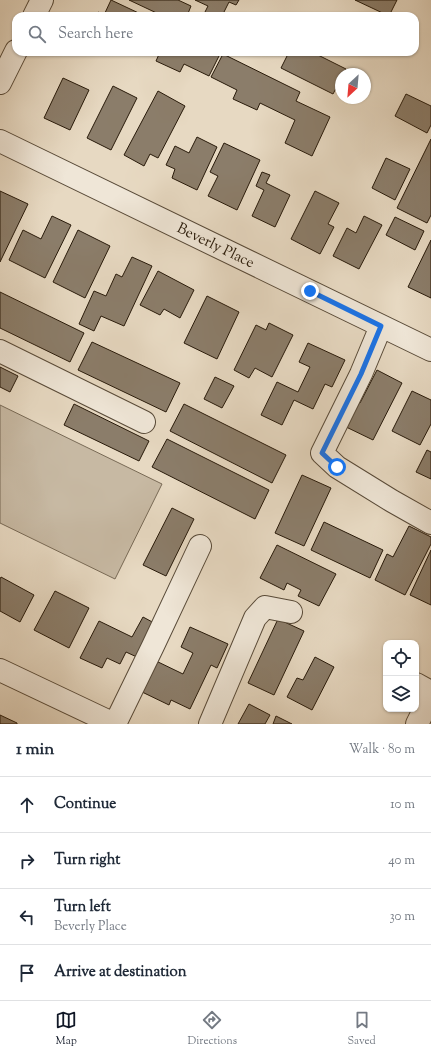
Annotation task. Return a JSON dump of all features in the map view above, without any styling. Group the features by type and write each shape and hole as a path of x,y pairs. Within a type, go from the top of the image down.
{"street":[{"path":"36,12 42,0"},
{"path":"0,83 14,56"},
{"name":"Beverly Place","path":"0,141 431,350"},
{"path":"381,326 361,374 322,453 337,467 431,523"},
{"path":"0,351 144,422"},
{"path":"0,670 110,723 153,646 200,546"},
{"path":"210,724 254,618 265,607 292,612"},
{"path":"417,724 430,698 427,690 419,686"}],"shaded area":[{"path":"0,405 162,484 115,579 0,523"}],"building":[{"path":"111,0 136,12 105,12"},
{"path":"129,0 178,0 191,6 189,12 154,12"},
{"path":"195,0 239,0 236,5 229,2 224,12 205,12 208,6"},
{"path":"355,0 397,0 391,12 380,12"},
{"path":"158,56 219,56 209,76 184,64 180,72 156,61"},
{"path":"222,56 227,56 300,92 296,101 330,117 312,156 285,143 295,120 260,103 257,110 233,99 237,90 211,77"},
{"path":"287,56 320,56 344,68 335,68 335,90 333,94 281,68"},
{"path":"63,78 89,90 70,130 44,118"},
{"path":"113,86 137,98 111,150 87,138"},
{"path":"158,91 185,106 158,158 150,154 144,166 124,155"},
{"path":"406,94 431,106 431,125 427,133 395,116"},
{"path":"197,137 217,147 197,190 172,178 175,169 166,165 175,146 189,153"},
{"path":"431,139 431,215 427,223 397,208"},
{"path":"224,143 260,160 237,210 208,196 218,176 210,172"},
{"path":"386,158 410,169 395,200 372,188"},
{"path":"262,172 270,175 266,183 290,195 275,227 252,216 264,190 256,186"},
{"path":"0,191 28,204 0,262"},
{"path":"315,191 339,203 328,224 334,227 320,254 291,239"},
{"path":"52,216 71,225 45,278 9,260 23,230 41,239"},
{"path":"364,216 382,225 359,269 333,256 347,228 356,233"},
{"path":"395,217 424,231 415,250 386,235"},
{"path":"78,230 110,246 85,298 53,282"},
{"path":"431,240 431,298 408,287"},
{"path":"132,257 152,266 124,326 101,316 94,331 79,324 94,291 106,296 116,274 122,277"},
{"path":"158,271 194,290 180,318 164,309 160,315 140,305"},
{"path":"0,292 84,333 70,362 0,328"},
{"path":"207,296 239,312 217,359 184,343"},
{"path":"269,323 293,335 272,377 255,368 249,378 234,370 256,325 266,330"},
{"path":"92,342 180,383 166,412 78,370"},
{"path":"308,343 345,360 332,387 325,384 313,409 294,400 282,425 261,415 277,382 298,392 310,367 299,362"},
{"path":"0,367 18,376 10,392 0,387"},
{"path":"377,370 402,383 373,440 342,425 355,400 360,403"},
{"path":"215,377 234,386 222,408 204,399"},
{"path":"412,391 431,400 431,424 420,445 392,431"},
{"path":"74,404 149,441 139,461 64,425"},
{"path":"184,404 286,455 272,483 170,431"},
{"path":"167,439 269,490 255,519 152,467"},
{"path":"427,450 431,452 431,479 416,472"},
{"path":"302,475 331,488 304,546 275,533"},
{"path":"172,508 194,519 166,576 143,565"},
{"path":"324,522 383,550 370,578 311,550"},
{"path":"409,526 431,537 431,544 405,595 375,580 387,554 393,557"},
{"path":"277,545 336,574 319,606 298,596 301,590 287,583 284,590 260,578"},
{"path":"431,550 431,605 410,595"},
{"path":"1,577 34,595 20,622 0,611"},
{"path":"55,591 89,608 69,648 34,630"},
{"path":"143,617 156,624 139,658 126,652 120,664 107,658 102,668 80,658 99,621 132,637"},
{"path":"278,619 304,631 274,695 248,683"},
{"path":"190,627 228,644 217,668 211,665 190,709 171,700 169,705 140,691 154,660 183,674 193,653 181,647"},
{"path":"315,657 334,667 312,710 287,697 297,678 303,680"},
{"path":"249,704 270,715 265,724 238,724"},
{"path":"0,715 17,723 17,724 0,724"},
{"path":"276,716 292,724 273,724"}],"route":[{"path":"310,291 381,326 361,374 322,453 337,467"}]}
